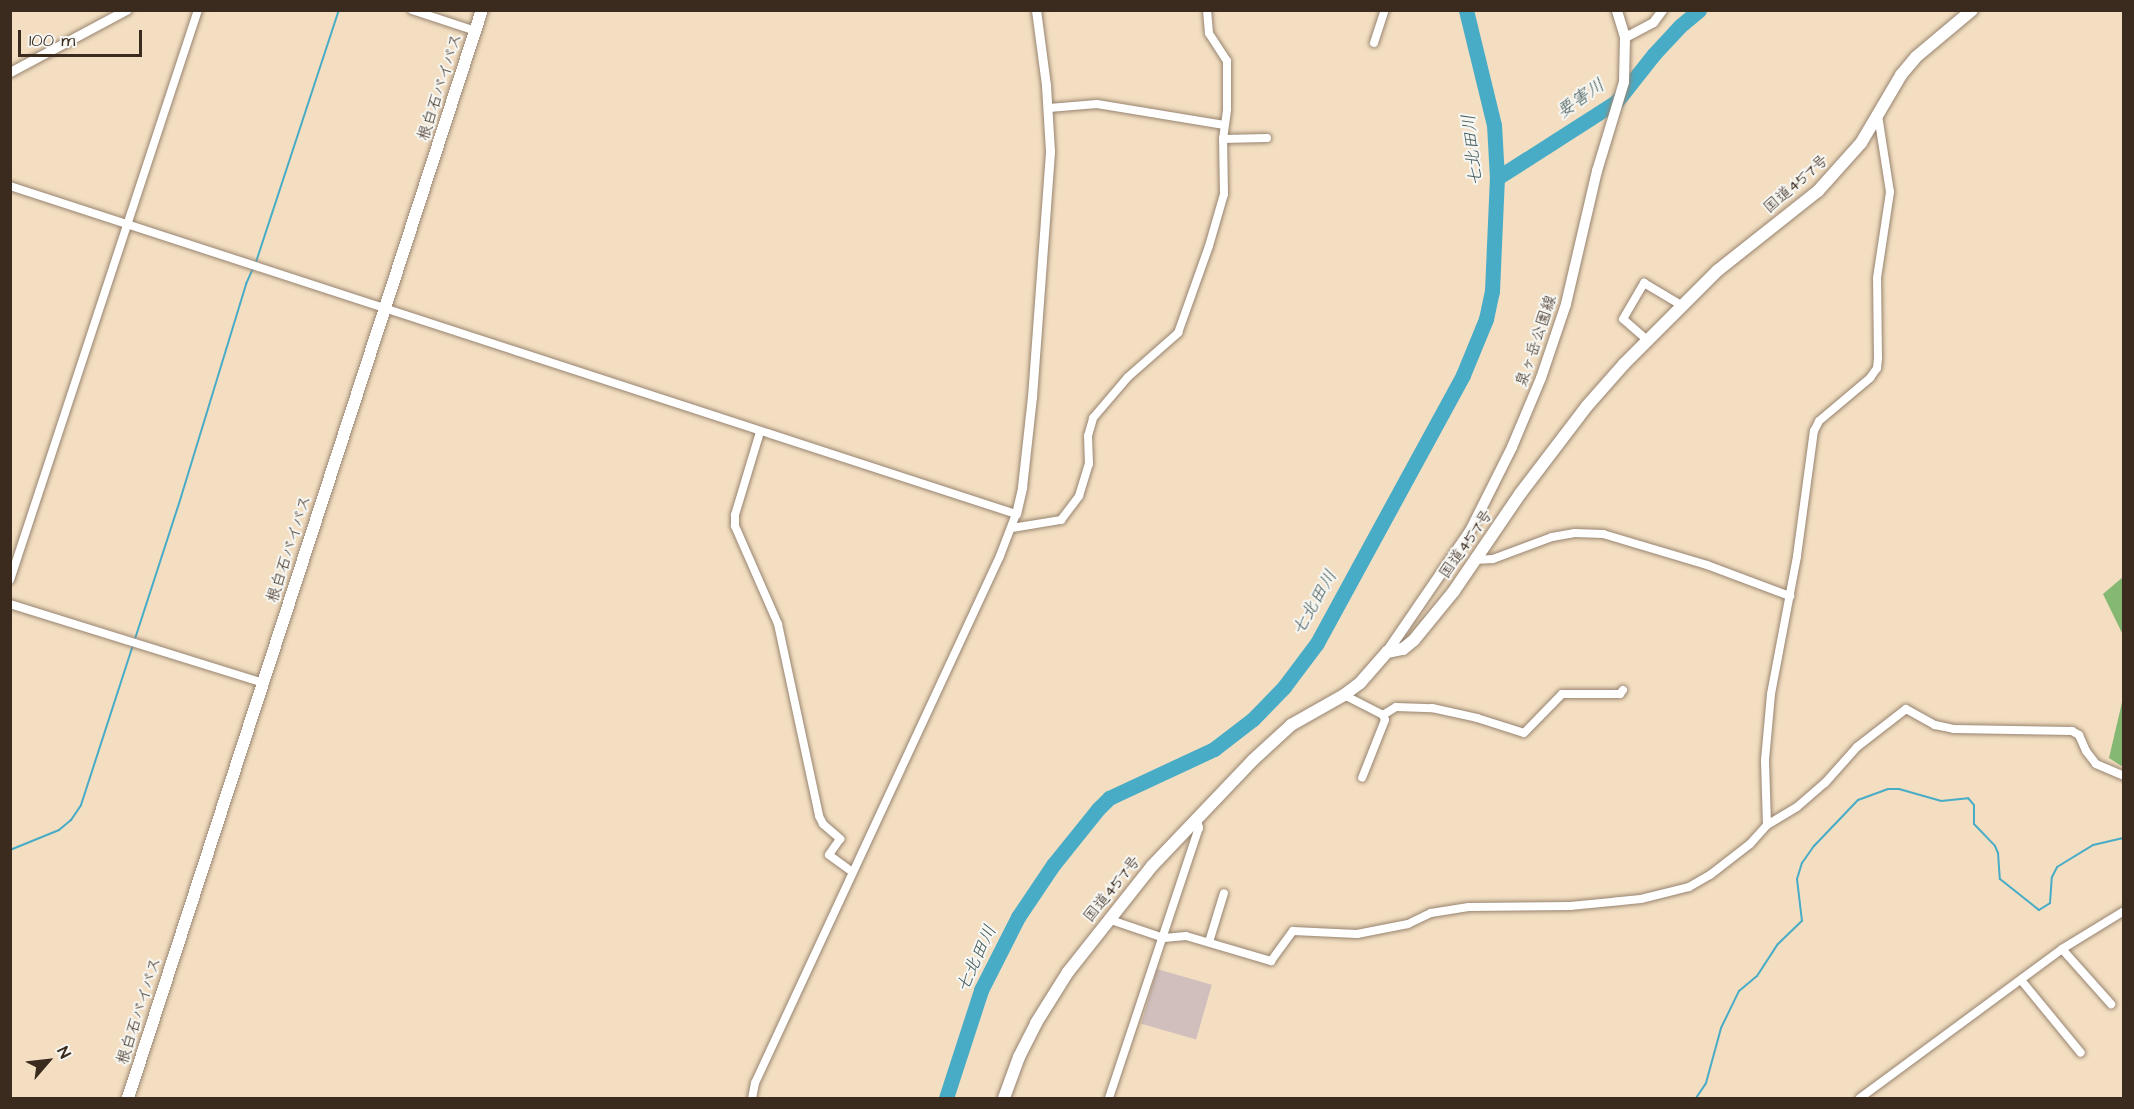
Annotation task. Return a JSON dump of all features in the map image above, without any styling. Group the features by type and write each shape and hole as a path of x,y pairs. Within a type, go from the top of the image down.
{"highway":[{"name":"根白石バイパス","path":"128,1098 482,10"},
{"name":"国道457号","path":"1004,1098 1019,1057 1036,1023 1068,972 1152,866 1253,760 1291,725 1344,695 1360,683 1387,651 1403,650 1414,640 1454,591 1587,406 1646,339 1717,271 1818,191 1861,143 1916,57 1972,10"}],"main road":[{"name":"泉ヶ岳公園線","path":"1387,651 1470,531 1512,447 1541,378 1566,304 1612,119 1624,82 1625,37 1617,10"}],"street":[{"path":"10,72 126,10"},
{"path":"10,580 198,10"},
{"path":"412,10 476,31"},
{"path":"752,1098 755,1083 1012,528 1016,514 1022,487 1032,398 1049,172 1048,108 1036,10"},
{"path":"1012,528 1061,520 1079,496 1089,464 1088,436 1093,418 1128,377 1178,333 1209,246 1224,194 1223,139 1227,109 1227,61 1209,33 1207,10"},
{"path":"1374,43 1385,10"},
{"path":"1625,37 1653,22 1662,10"},
{"path":"1048,108 1097,104 1224,125"},
{"path":"1767,825 1767,725 1772,685 1790,596 1814,431 1819,421 1870,378 1877,368 1877,278 1890,192 1878,115"},
{"path":"1223,139 1267,138"},
{"path":"10,186 1016,514"},
{"path":"1646,339 1623,319 1644,283 1681,304"},
{"path":"760,432 735,516 735,526 778,624 819,816 823,824 840,839 829,855 851,872"},
{"path":"1474,561 1493,559 1552,537 1575,533 1603,534 1707,565 1790,596"},
{"path":"10,604 263,683"},
{"path":"1383,715 1396,707 1432,708 1478,718 1524,733 1562,694 1620,694 1623,690"},
{"path":"1344,695 1383,715 1385,720 1362,778"},
{"path":"1108,919 1164,938 1186,936 1271,961 1293,931 1357,934 1408,924 1431,913 1469,907 1570,906 1641,899 1689,887 1704,879 1750,844 1767,825 1804,801 1825,783 1857,747 1906,709 1935,725 1954,729 2073,731 2079,735 2086,752 2096,764 2124,776"},
{"path":"1109,1098 1199,828 1197,820"},
{"path":"1209,942 1224,893"},
{"path":"1860,1098 2062,949 2124,911"},
{"path":"2062,949 2111,1004"},
{"path":"2021,980 2081,1053"}],"shaded area":[{"path":"1157,969 1212,985 1196,1040 1141,1024"}],"green space":[{"path":"2124,577 2123,635 2103,594"},
{"path":"2123,698 2123,767 2109,758"}],"waterway":[{"path":"10,850 59,830 71,820 81,805 181,497 246,284 256,262 339,10"},
{"name":"七北田川","path":"946,1098 981,990 1018,917 1053,865 1109,798 1214,749 1253,719 1284,687 1317,643 1463,375 1486,319 1492,291 1497,178 1494,125 1466,10"},
{"name":"要害川","path":"1497,178 1616,102 1654,54 1680,26 1699,10"},
{"path":"1696,1098 1706,1083 1721,1028 1739,991 1757,976 1778,944 1802,921 1797,879 1802,863 1814,846 1858,800 1888,789 1899,789 1941,801 1968,798 1974,805 1974,824 1995,846 1998,853 2000,879 2039,910 2050,903 2052,877 2057,867 2093,845 2124,838"}]}
